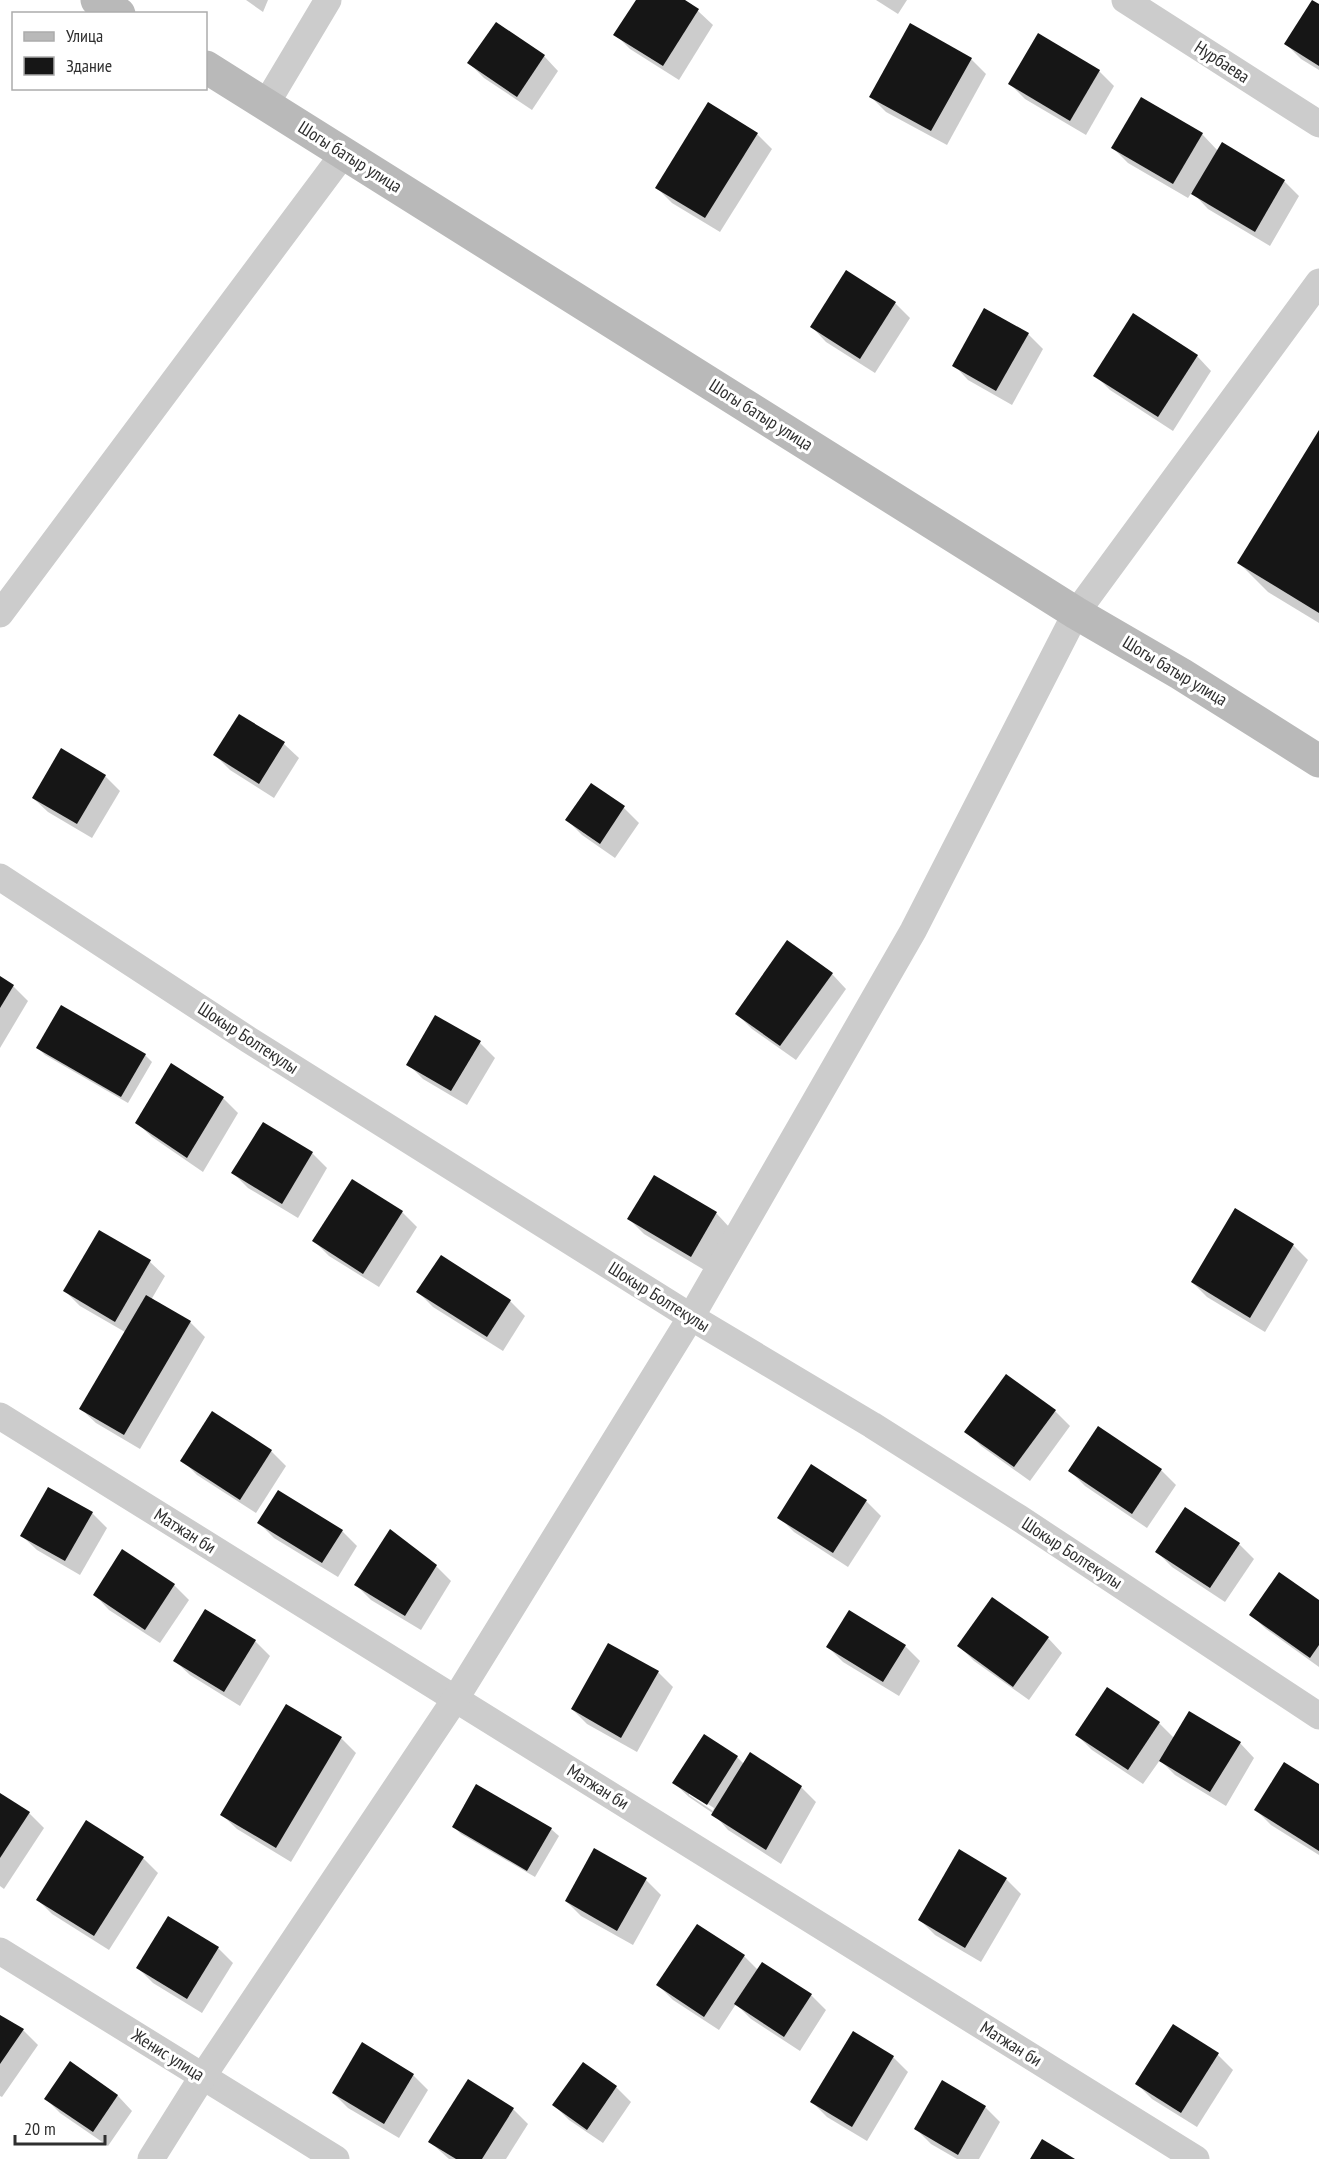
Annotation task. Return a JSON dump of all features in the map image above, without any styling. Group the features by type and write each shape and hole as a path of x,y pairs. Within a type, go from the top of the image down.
{"street":[{"path":"97,0 116,12"},
{"path":"266,104 328,0"},
{"name":"Нурбаева","path":"1125,0 1319,124"},
{"name":"Шогы батыр улица","path":"207,68 1076,613 1315,751"},
{"path":"0,614 344,153"},
{"path":"151,2159 202,2076 456,1698 691,1317 912,931 1076,613 1319,282"},
{"name":"Шокыр Болтекулы","path":"0,877 249,1040 691,1317 872,1425 1010,1512 1319,1716"},
{"name":"Матжан би","path":"0,1416 1196,2159"},
{"name":"Женис улица","path":"0,1951 336,2159"}],"building":[{"path":"636,0 685,0 699,9 663,66 613,35"},
{"path":"1312,0 1319,4 1319,66 1284,44"},
{"path":"496,22 545,55 517,97 467,63"},
{"path":"910,23 972,58 931,131 869,97"},
{"path":"1038,33 1100,70 1070,121 1008,84"},
{"path":"1141,97 1203,133 1173,184 1111,148"},
{"path":"708,102 758,133 705,218 655,188"},
{"path":"1222,142 1285,180 1255,232 1191,194"},
{"path":"846,270 896,302 860,359 810,327"},
{"path":"984,308 1029,333 996,391 952,366"},
{"path":"1133,313 1198,355 1158,417 1093,376"},
{"path":"1319,430 1319,613 1237,563"},
{"path":"239,714 285,742 259,784 213,755"},
{"path":"61,748 106,775 77,824 32,798"},
{"path":"591,783 625,806 600,844 565,820"},
{"path":"787,940 833,973 780,1046 735,1014"},
{"path":"0,976 14,985 0,1008"},
{"path":"61,1005 146,1054 121,1097 36,1048"},
{"path":"435,1015 481,1041 451,1091 406,1065"},
{"path":"171,1063 224,1097 187,1158 135,1123"},
{"path":"263,1122 313,1152 282,1204 231,1173"},
{"path":"654,1175 717,1212 691,1257 627,1219"},
{"path":"352,1179 403,1211 363,1274 312,1241"},
{"path":"1235,1208 1294,1244 1250,1318 1191,1282"},
{"path":"99,1230 151,1260 115,1322 63,1291"},
{"path":"441,1255 511,1300 487,1337 416,1292"},
{"path":"146,1295 191,1321 124,1435 79,1409"},
{"path":"1006,1374 1056,1410 1014,1467 964,1432"},
{"path":"212,1411 272,1450 240,1500 180,1461"},
{"path":"1098,1426 1162,1469 1132,1514 1068,1471"},
{"path":"811,1464 867,1500 833,1553 777,1518"},
{"path":"48,1487 93,1512 65,1561 20,1536"},
{"path":"278,1490 343,1530 322,1563 257,1523"},
{"path":"1185,1507 1240,1543 1210,1588 1155,1552"},
{"path":"390,1529 437,1565 405,1616 354,1585"},
{"path":"122,1549 175,1584 145,1630 93,1595"},
{"path":"1279,1572 1319,1600 1319,1645 1310,1658 1249,1615"},
{"path":"992,1597 1049,1637 1013,1687 957,1646"},
{"path":"205,1609 256,1640 224,1692 173,1661"},
{"path":"849,1610 906,1645 883,1682 826,1647"},
{"path":"608,1643 659,1671 621,1738 571,1709"},
{"path":"1107,1687 1160,1722 1128,1770 1075,1735"},
{"path":"286,1704 342,1737 276,1848 220,1815"},
{"path":"1189,1711 1241,1742 1210,1792 1159,1761"},
{"path":"704,1734 738,1756 707,1805 672,1783"},
{"path":"750,1752 802,1786 766,1850 711,1815"},
{"path":"1284,1762 1319,1784 1319,1851 1254,1810"},
{"path":"476,1784 552,1828 527,1871 452,1827"},
{"path":"0,1793 30,1812 0,1858"},
{"path":"86,1820 144,1857 94,1936 36,1900"},
{"path":"594,1848 647,1878 617,1931 565,1901"},
{"path":"959,1849 1007,1878 965,1948 918,1920"},
{"path":"168,1916 219,1947 187,1999 136,1968"},
{"path":"697,1924 745,1955 704,2017 656,1985"},
{"path":"762,1962 812,1994 784,2037 734,2004"},
{"path":"0,2015 24,2029 0,2064"},
{"path":"1173,2024 1219,2053 1181,2113 1135,2084"},
{"path":"853,2031 894,2056 852,2127 810,2102"},
{"path":"362,2042 414,2074 384,2124 332,2093"},
{"path":"70,2061 118,2095 93,2132 44,2099"},
{"path":"583,2062 617,2086 587,2130 552,2105"},
{"path":"468,2079 514,2108 482,2159 456,2159 428,2142"},
{"path":"942,2080 986,2106 958,2155 914,2129"},
{"path":"1042,2139 1075,2159 1030,2159"}]}
